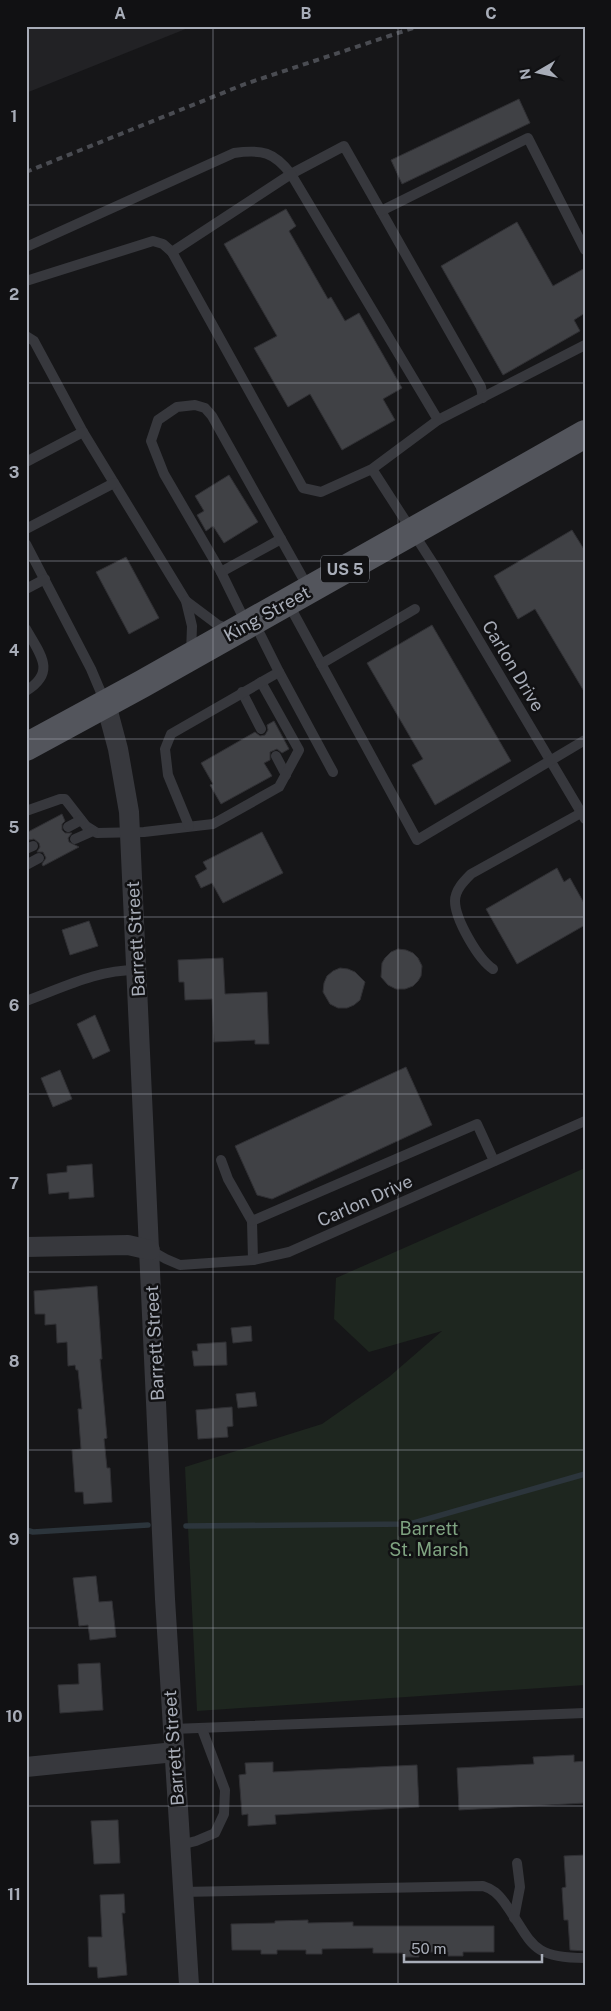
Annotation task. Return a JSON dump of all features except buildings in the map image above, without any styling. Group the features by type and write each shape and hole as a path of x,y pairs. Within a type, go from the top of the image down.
{"main road":[{"name":"King Street","path":"26,747 246,626 585,434"}],"street":[{"name":"Barrett Street","path":"106,704 121,763 129,812 138,970 165,1599 189,1985"},
{"path":"26,1247 128,1244 150,1250"},
{"path":"26,1767 175,1752"}],"lane":[{"path":"381,211 528,138 585,250"},
{"path":"172,252 291,174 344,146 480,387 482,398"},
{"path":"26,247 234,153 263,152 280,160 291,174 438,420"},
{"path":"26,281 153,241 163,244 172,252 303,488 321,492 372,469 438,420 585,346"},
{"path":"26,336 34,341 83,432 186,600 218,625 246,626"},
{"path":"333,772 279,672 246,626 221,572 164,474 151,441 158,420 177,407 195,405 205,408 212,416 281,539 321,664 416,840 551,762 585,740"},
{"path":"28,458 83,432"},
{"name":"Carlon Drive","path":"372,469 412,531 583,816"},
{"path":"26,529 114,483"},
{"path":"221,572 281,539"},
{"path":"26,544 91,669 106,704"},
{"path":"26,589 45,579"},
{"path":"186,600 192,631 191,656"},
{"path":"321,664 415,609"},
{"path":"26,629 38,649 44,666 43,676 36,684 26,690"},
{"path":"189,826 168,775 165,749 171,734 279,672"},
{"path":"26,811 65,799 81,820 93,831 103,834 213,824 279,787 298,750 261,682"},
{"path":"242,692 261,729"},
{"path":"276,756 286,775"},
{"path":"493,968 481,957 460,920 454,901 458,888 471,874 583,816"},
{"path":"68,827 81,820"},
{"path":"75,839 93,831"},
{"path":"26,865 39,858"},
{"path":"26,1001 105,972 121,969 138,970"},
{"name":"Carlon Drive","path":"150,1250 180,1264 253,1260 289,1252 585,1121"},
{"path":"252,1221 478,1124 494,1161"},
{"path":"220,1160 228,1179 252,1221 253,1260"},
{"path":"173,1729 585,1713"},
{"path":"180,1845 196,1842 215,1833 224,1814 225,1790 202,1729"},
{"path":"514,1918 520,1887 517,1863"},
{"path":"182,1892 483,1886 494,1891 530,1941 542,1952 558,1956 585,1958"}],"shaded area":[{"path":"26,26 193,26 26,93"}],"green space":[{"name":"Barrett St. Marsh","path":"585,1168 585,1685 197,1711 185,1467 322,1424 389,1377 442,1331 369,1352 334,1319 336,1278"}],"waterway":[{"path":"186,1526 410,1524 585,1474"},
{"path":"26,1530 33,1532 148,1525"}],"railway":[{"path":"26,172 245,84 419,26"}]}
